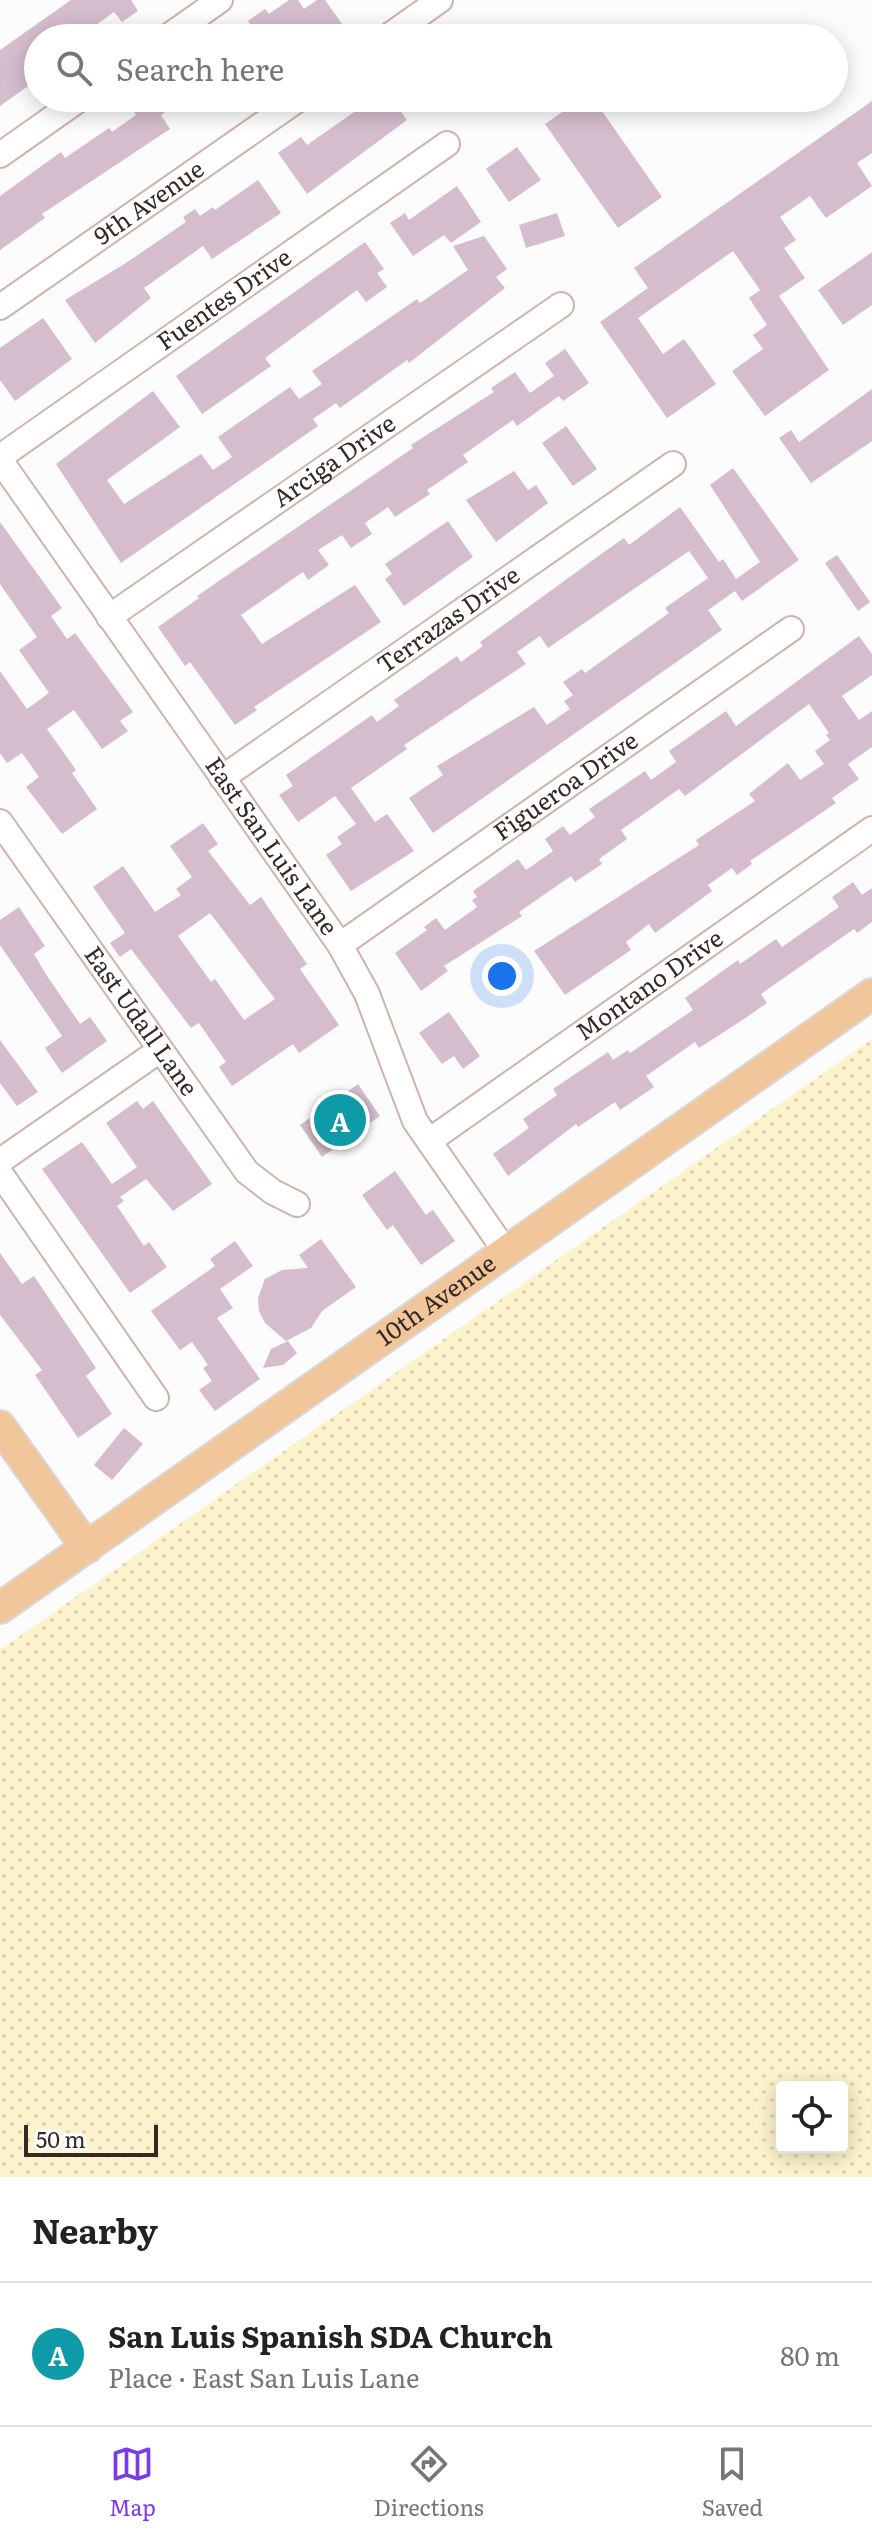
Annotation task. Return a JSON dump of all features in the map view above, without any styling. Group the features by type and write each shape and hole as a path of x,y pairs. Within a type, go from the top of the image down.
{"main road":[{"name":"10th Avenue","path":"0,1608 872,994"},
{"path":"0,1426 87,1548"}],"street":[{"path":"186,24 220,0"},
{"path":"406,24 440,0"},
{"path":"0,155 61,112"},
{"name":"9th Avenue","path":"0,307 280,112"},
{"name":"Fuentes Drive","path":"0,458 447,144"},
{"name":"Arciga Drive","path":"109,617 561,305"},
{"name":"East San Luis Lane","path":"0,458 340,945 367,994 401,1092 429,1141 506,1252"},
{"name":"Terrazas Drive","path":"222,778 673,464"},
{"name":"Figueroa Drive","path":"340,945 791,629"},
{"name":"East Udall Lane","path":"0,822 247,1172 273,1192 297,1204"},
{"name":"Montano Drive","path":"429,1141 872,829"},
{"path":"0,1161 160,1050"},
{"path":"0,1173 156,1398"}],"sand":[{"path":"872,1039 872,2177 0,2177 0,1650"}],"building":[{"path":"71,0 131,0 138,11 122,22 114,12 97,24 37,24"},
{"path":"289,0 298,0 304,9 317,0 325,0 342,24 250,24 248,21 265,9 269,14"},
{"path":"24,33 24,89 0,106 0,50"},
{"path":"872,101 872,153 857,163 872,186 826,218 810,196 780,217 796,240 784,248 805,278 779,296 829,370 765,416 732,371 763,349 753,335 767,325 749,298 760,290 733,251 638,318 663,354 684,339 716,384 667,418 600,322 648,288 634,268"},
{"path":"134,112 165,112 161,115 170,129 42,214 45,218 0,250 0,196 61,152 65,158 109,128 112,132 136,115"},
{"path":"354,112 401,112 407,120 307,194 278,153 301,137 307,145"},
{"path":"562,112 603,112 662,197 618,228 545,124"},
{"path":"517,147 541,180 509,202 486,169"},
{"path":"258,180 281,213 212,259 203,246 144,288 151,298 95,343 65,300 186,222 183,217 195,209 200,216 213,207 215,210"},
{"path":"457,186 481,222 451,243 444,235 413,256 390,223 405,213 409,220"},
{"path":"557,213 565,236 526,248 519,225"},
{"path":"484,236 507,269 496,277 505,288 409,363 407,360 340,408 336,403 313,419 318,426 121,563 56,464 153,391 180,427 107,480 124,504 201,454 213,470 232,457 218,437 290,387 299,399 322,384 312,371 417,299 420,303 468,270 453,246"},
{"path":"365,242 384,269 377,273 387,287 366,302 357,290 265,358 271,366 202,414 176,376"},
{"path":"872,252 872,305 843,325 818,290"},
{"path":"43,318 72,359 15,401 0,380 0,348"},
{"path":"565,349 589,383 563,401 559,396 517,426 513,420 463,455 468,462 427,490 430,494 395,517 388,507 365,523 372,534 351,548 342,535 318,550 329,565 308,580 303,572 241,615 262,644 355,585 381,622 254,707 257,710 235,725 190,662 185,666 158,627 199,598 197,596 413,448 411,445 494,392 491,388 515,372 530,393 554,376 545,363"},
{"path":"872,389 872,441 811,483 779,438 791,430 799,442"},
{"path":"566,426 597,469 573,486 542,443"},
{"path":"733,468 799,560 742,601 735,591 708,610 722,630 433,833 409,798 443,775 437,766 534,707 547,725 570,709 564,701 573,695 563,682 582,669 585,673 669,613 665,608 708,578 689,551 548,648 540,636 517,652 526,664 404,745 407,749 351,788 375,822 387,814 414,851 351,891 326,855 342,844 337,837 356,824 335,796 298,822 279,795 293,786 286,775 372,715 377,722 399,706 394,700 457,656 461,662 483,646 480,642 604,552 624,538 629,545 680,507 719,562 723,559 736,579 760,562 710,485"},
{"path":"514,471 528,490 536,485 548,503 496,542 466,500"},
{"path":"448,521 473,557 404,606 385,579 392,574 385,564"},
{"path":"0,522 62,608 51,616 67,639 75,633 133,712 120,721 128,731 102,749 74,710 47,729 76,770 72,773 97,809 62,834 26,787 39,777 22,753 7,763 0,753 0,671 27,709 49,693 19,650 37,637 0,584"},
{"path":"837,555 870,602 858,611 825,563"},
{"path":"859,636 872,654 872,675 842,696 859,720 872,711 872,747 848,764 859,779 832,798 836,803 750,861 752,864 737,875 732,868 708,885 712,891 655,933 649,924 626,942 631,950 565,995 534,951 699,845 696,840 755,801 749,794 788,763 800,780 824,764 815,751 830,740 826,735 829,733 809,704 685,796 679,789 621,830 627,839 599,859 602,864 575,882 571,876 519,912 522,916 444,966 448,971 421,991 395,953 427,930 424,927 436,918 445,930 477,907 472,900 477,897 473,891 518,859 526,870 553,851 545,839 563,826 570,835 595,817 589,809 645,771 651,780 676,762 669,751 726,711 736,726"},
{"path":"203,823 218,844 208,851 250,905 261,897 307,964 300,969 339,1025 299,1053 293,1044 232,1086 219,1067 226,1062 199,1023 191,1028 131,949 120,957 110,943 125,933 93,887 123,866 155,912 181,895 176,889 192,877 170,846","holes":["210,913 275,999 244,1020 215,979 211,982 178,936"]},
{"path":"853,882 862,895 872,888 872,922 857,933 854,929 761,994 767,1003 744,1019 699,1048 695,1042 646,1076 654,1087 620,1110 615,1102 578,1127 576,1124 508,1176 493,1154 529,1128 523,1119 557,1095 553,1089 608,1052 613,1060 628,1050 630,1053 693,1010 685,998 738,960 740,964 776,939 782,947 839,907 832,897"},
{"path":"19,907 45,946 34,954 47,976 80,1024 90,1017 107,1041 62,1073 45,1048 62,1036 0,945 0,920"},
{"path":"449,1012 480,1056 463,1069 454,1056 442,1064 419,1033"},
{"path":"0,1040 38,1092 17,1106 0,1083"},
{"path":"358,1084 380,1116 322,1157 300,1125"},
{"path":"137,1101 143,1109 153,1101 212,1184 173,1211 146,1179 120,1197 124,1201 117,1206 144,1246 149,1242 167,1267 130,1293 42,1169 82,1142 112,1184 137,1167 106,1123"},
{"path":"395,1171 426,1215 433,1210 455,1241 421,1265 393,1225 387,1230 362,1195"},
{"path":"321,1239 356,1287 322,1311 311,1328 286,1341 265,1323 259,1311 258,1298 265,1279 282,1270 308,1268 299,1255"},
{"path":"235,1241 253,1266 220,1289 233,1308 217,1318 260,1379 215,1411 199,1390 212,1381 203,1368 208,1365 192,1342 180,1350 151,1311 215,1266 210,1259"},
{"path":"0,1253 22,1284 34,1276 96,1368 86,1376 112,1414 78,1438 35,1375 42,1370 0,1315"},
{"path":"288,1341 297,1353 283,1365 263,1368 271,1349"},
{"path":"124,1428 143,1444 112,1480 94,1465"}],"place":[{"name":"San Luis Spanish SDA Church","path":"340,1120"}]}
